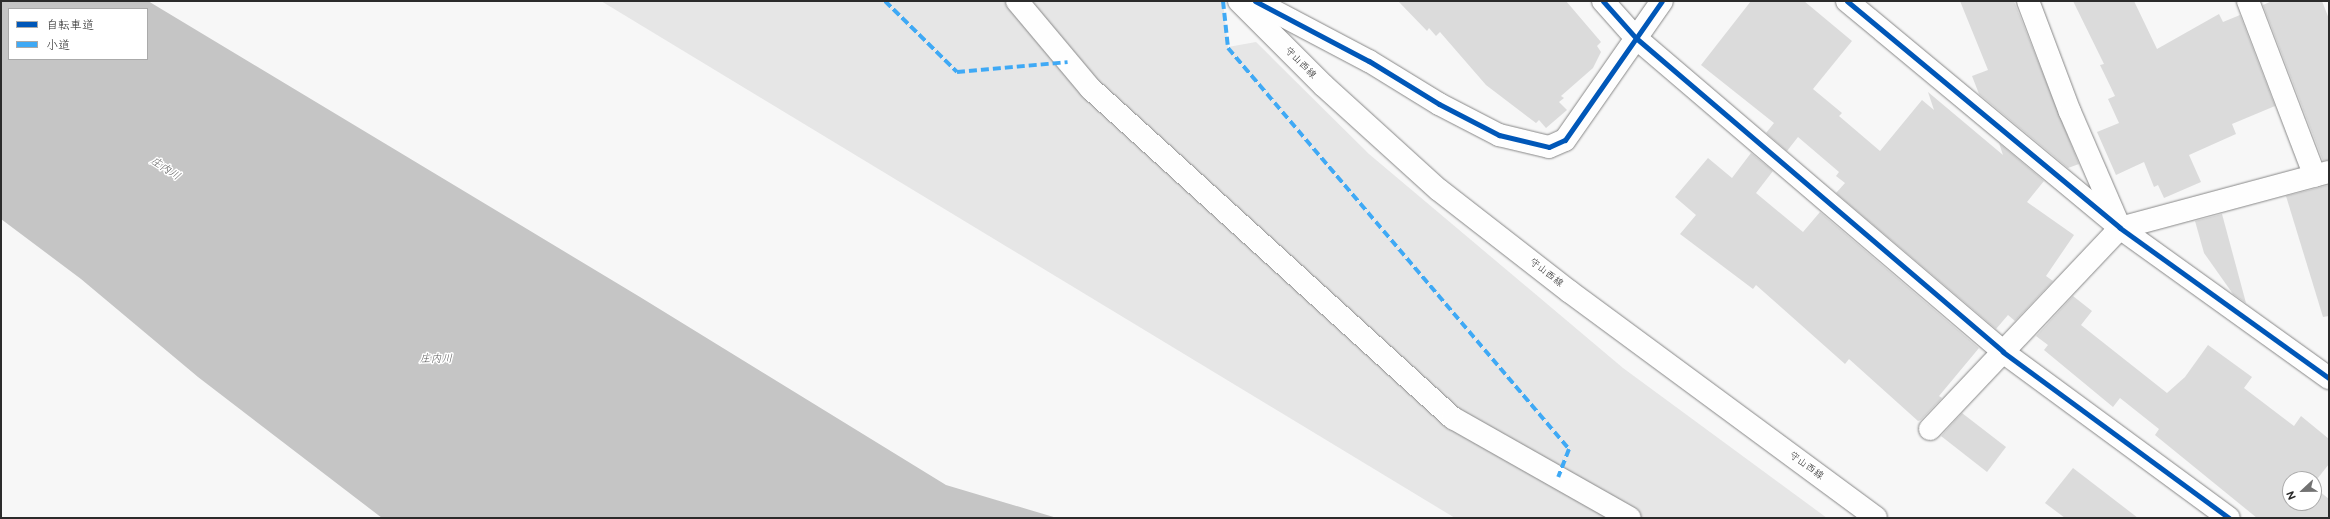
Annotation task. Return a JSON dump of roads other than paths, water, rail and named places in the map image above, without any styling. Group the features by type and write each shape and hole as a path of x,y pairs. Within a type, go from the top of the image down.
{"street":[{"path":"1017,1 1090,88 1453,418 1630,518"},
{"name":"守山西線","path":"1239,1 1323,85 1439,190 1570,292 1876,518"},
{"path":"1255,1 1369,62 1439,104 1499,135 1549,147 1565,140 1662,1"},
{"path":"1603,1 1636,38 2003,352 2229,518"},
{"path":"1848,1 2120,228 2329,378"},
{"path":"2028,1 2070,112 2120,228"},
{"path":"1930,429 2120,228 2322,174 2248,1"}],"water":[{"name":"庄内川","path":"1,1 148,1 640,297 946,485 1057,518 382,518 198,377 81,279 1,219"}]}
